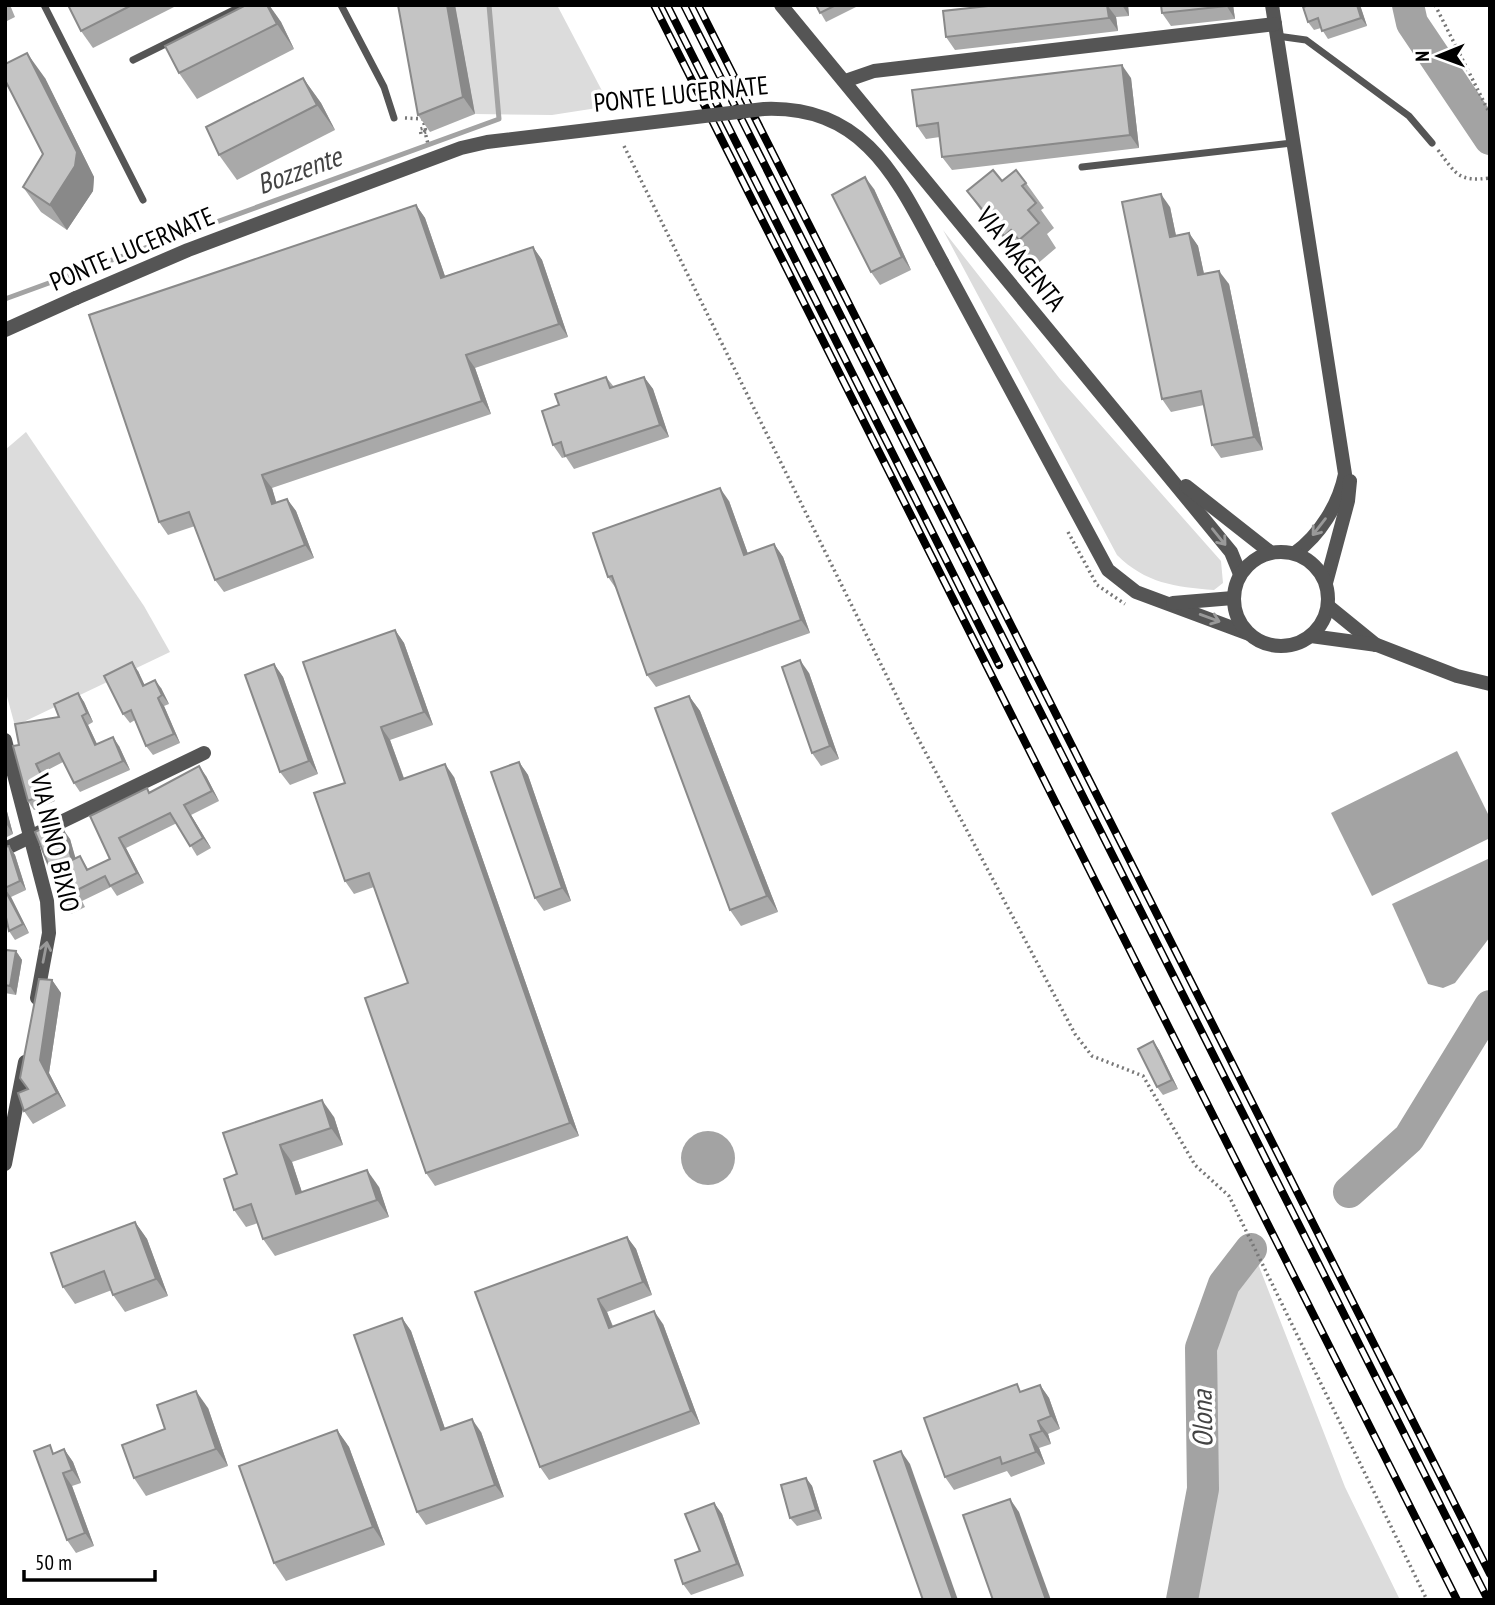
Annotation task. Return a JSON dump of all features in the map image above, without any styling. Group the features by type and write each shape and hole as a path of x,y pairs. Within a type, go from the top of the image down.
{"street":[{"name":"VIA MAGENTA","path":"781,5 1085,378 1161,465 1231,552 1240,574"},
{"path":"1272,5 1345,474 1341,492 1332,511 1305,546 1295,553"},
{"path":"845,81 874,71 1276,30"},
{"name":"PONTE LUCERNATE","path":"5,330 188,250 461,148 487,142 764,108 810,111 844,126 860,137 887,165 1108,570 1136,592 1249,634"},
{"path":"1326,583 1316,567 1295,553 1270,552 1251,561 1240,574 1233,598 1236,615 1249,634 1262,643 1279,646 1294,645 1311,636 1321,625 1328,606 1326,583 1348,501 1350,472 1343,450"},
{"name":"VIA MAGENTA","path":"1161,465 1270,552"},
{"name":"PONTE LUCERNATE","path":"1171,603 1233,598"},
{"path":"1328,606 1377,645"},
{"path":"1311,636 1377,645 1490,684"},
{"name":"VIA NINO BIXIO","path":"5,740 31,836 49,918 33,1019"},
{"path":"5,849 204,753"},
{"path":"5,1164 28,1046"}],"lane":[{"path":"44,5 143,200"},
{"path":"133,60 244,5"},
{"path":"341,5 384,87 394,118"},
{"path":"1276,30 1306,40 1409,116 1432,143"},
{"path":"1082,167 1292,143"}],"path":[{"path":"1435,5 1490,114"},
{"path":"394,118 423,119 428,145"},
{"path":"1432,143 1457,175 1468,180 1489,178"},
{"path":"624,146 912,727 1075,1034 1093,1056 1143,1076 1195,1165 1229,1196 1427,1600"}],"shaded area":[{"path":"455,5 557,5 610,106 552,115 475,114"},
{"path":"943,230 1060,379 1221,561 1223,583 1214,590 1161,582 1138,572 1117,555"},
{"path":"26,432 144,606 170,652 15,726 5,689 5,450"},
{"path":"1457,751 1490,818 1490,838 1372,896 1331,813"},
{"path":"1490,858 1490,937 1455,983 1443,988 1428,984 1392,904"},
{"path":"708,1131 727,1139 735,1158 727,1177 708,1185 689,1177 681,1158 689,1139"},
{"path":"1255,1256 1345,1487 1400,1600 1191,1600 1212,1490 1213,1403 1209,1348 1234,1283"}],"building":[{"path":"68,5 132,5 81,31"},
{"path":"246,5 267,5 277,24 179,73 165,46"},
{"path":"398,5 447,5 463,97 418,115"},
{"path":"816,5 836,5 820,13"},
{"path":"997,5 1107,5 1109,18 946,37 943,11"},
{"path":"1161,5 1226,5 1226,6 1162,13"},
{"path":"1357,5 1361,18 1322,31 1318,18 1308,22 1303,7"},
{"path":"27,53 77,152 75,166 50,205 23,187 43,154 5,80 5,64"},
{"path":"1122,65 1130,135 942,157 938,123 917,126 912,90"},
{"path":"303,78 317,105 219,155 206,127"},
{"path":"993,170 1002,181 1016,170 1026,183 1022,186 1036,203 1028,210 1039,223 1019,240 1011,230 1004,236 967,191"},
{"path":"865,177 902,257 871,272 832,195"},
{"path":"1161,194 1170,237 1189,233 1198,275 1219,271 1254,437 1212,445 1201,391 1162,399 1122,202"},
{"path":"416,205 441,278 533,247 559,324 466,355 482,401 262,475 272,504 287,499 305,545 215,580 189,512 159,522 89,315"},
{"path":"606,377 610,388 644,377 660,425 565,456 561,442 553,445 542,411 559,405 555,394"},
{"path":"720,488 744,555 774,544 801,620 647,675 612,576 608,577 593,533"},
{"path":"395,630 424,712 381,727 400,780 445,764 570,1123 426,1173 365,998 408,983 369,873 345,881 314,793 345,783 303,662"},
{"path":"800,660 830,746 812,753 782,667"},
{"path":"132,662 143,686 155,680 162,695 158,698 174,734 146,746 131,710 123,714 104,676"},
{"path":"274,664 309,761 280,772 245,675"},
{"path":"78,693 87,713 82,716 95,745 113,737 123,761 74,783 59,753 36,764 49,792 28,801 13,746 19,745 15,724 59,717 54,704"},
{"path":"689,696 767,896 730,910 655,708"},
{"path":"519,762 562,888 535,898 491,772"},
{"path":"199,766 212,791 184,805 203,838 190,846 170,813 119,838 137,873 110,886 105,876 75,891 78,897 64,903 35,832 48,825 52,832 63,829 72,860 80,856 87,870 110,859 90,816 147,788 149,793"},
{"path":"9,846 20,881 5,888 5,847"},
{"path":"5,890 23,924 9,931 5,913"},
{"path":"5,950 16,951 10,986 5,985"},
{"path":"39,979 52,980 40,1060 57,1093 24,1111 18,1093 28,1089 20,1078"},
{"path":"1153,1041 1172,1080 1157,1087 1138,1049"},
{"path":"322,1100 331,1128 280,1145 296,1194 367,1170 377,1200 263,1239 251,1204 234,1210 224,1179 237,1174 223,1133"},
{"path":"135,1222 156,1279 113,1295 104,1271 63,1287 51,1253"},
{"path":"627,1237 643,1282 598,1299 609,1328 654,1311 691,1411 540,1467 475,1292"},
{"path":"402,1318 441,1430 472,1419 495,1485 417,1512 354,1335"},
{"path":"1017,1384 1020,1392 1040,1385 1051,1416 1038,1421 1042,1431 1030,1435 1036,1452 1002,1464 1000,1457 945,1477 924,1418"},
{"path":"196,1391 216,1449 134,1478 122,1445 165,1429 157,1405"},
{"path":"337,1430 373,1527 274,1563 239,1466"},
{"path":"50,1445 53,1454 64,1449 72,1470 63,1473 85,1533 67,1540 34,1451"},
{"path":"901,1451 953,1600 923,1600 874,1461"},
{"path":"806,1478 816,1510 790,1518 781,1485"},
{"path":"1010,1499 1046,1600 993,1600 963,1515"},
{"path":"714,1503 737,1564 683,1584 675,1560 700,1551 685,1514"}],"waterway":[{"name":"Bozzente","path":"5,299 499,119 489,5"},
{"name":"Olona","path":"1408,5 1412,23 1490,139"},
{"name":"Olona","path":"1349,1192 1409,1138 1490,1006"},
{"name":"Olona","path":"1182,1600 1203,1489 1201,1348 1224,1284 1251,1249"}],"railway":[{"path":"654,5 1457,1600"},
{"path":"667,5 999,665"},
{"path":"684,5 1488,1600"},
{"path":"698,5 1490,1574"}]}
